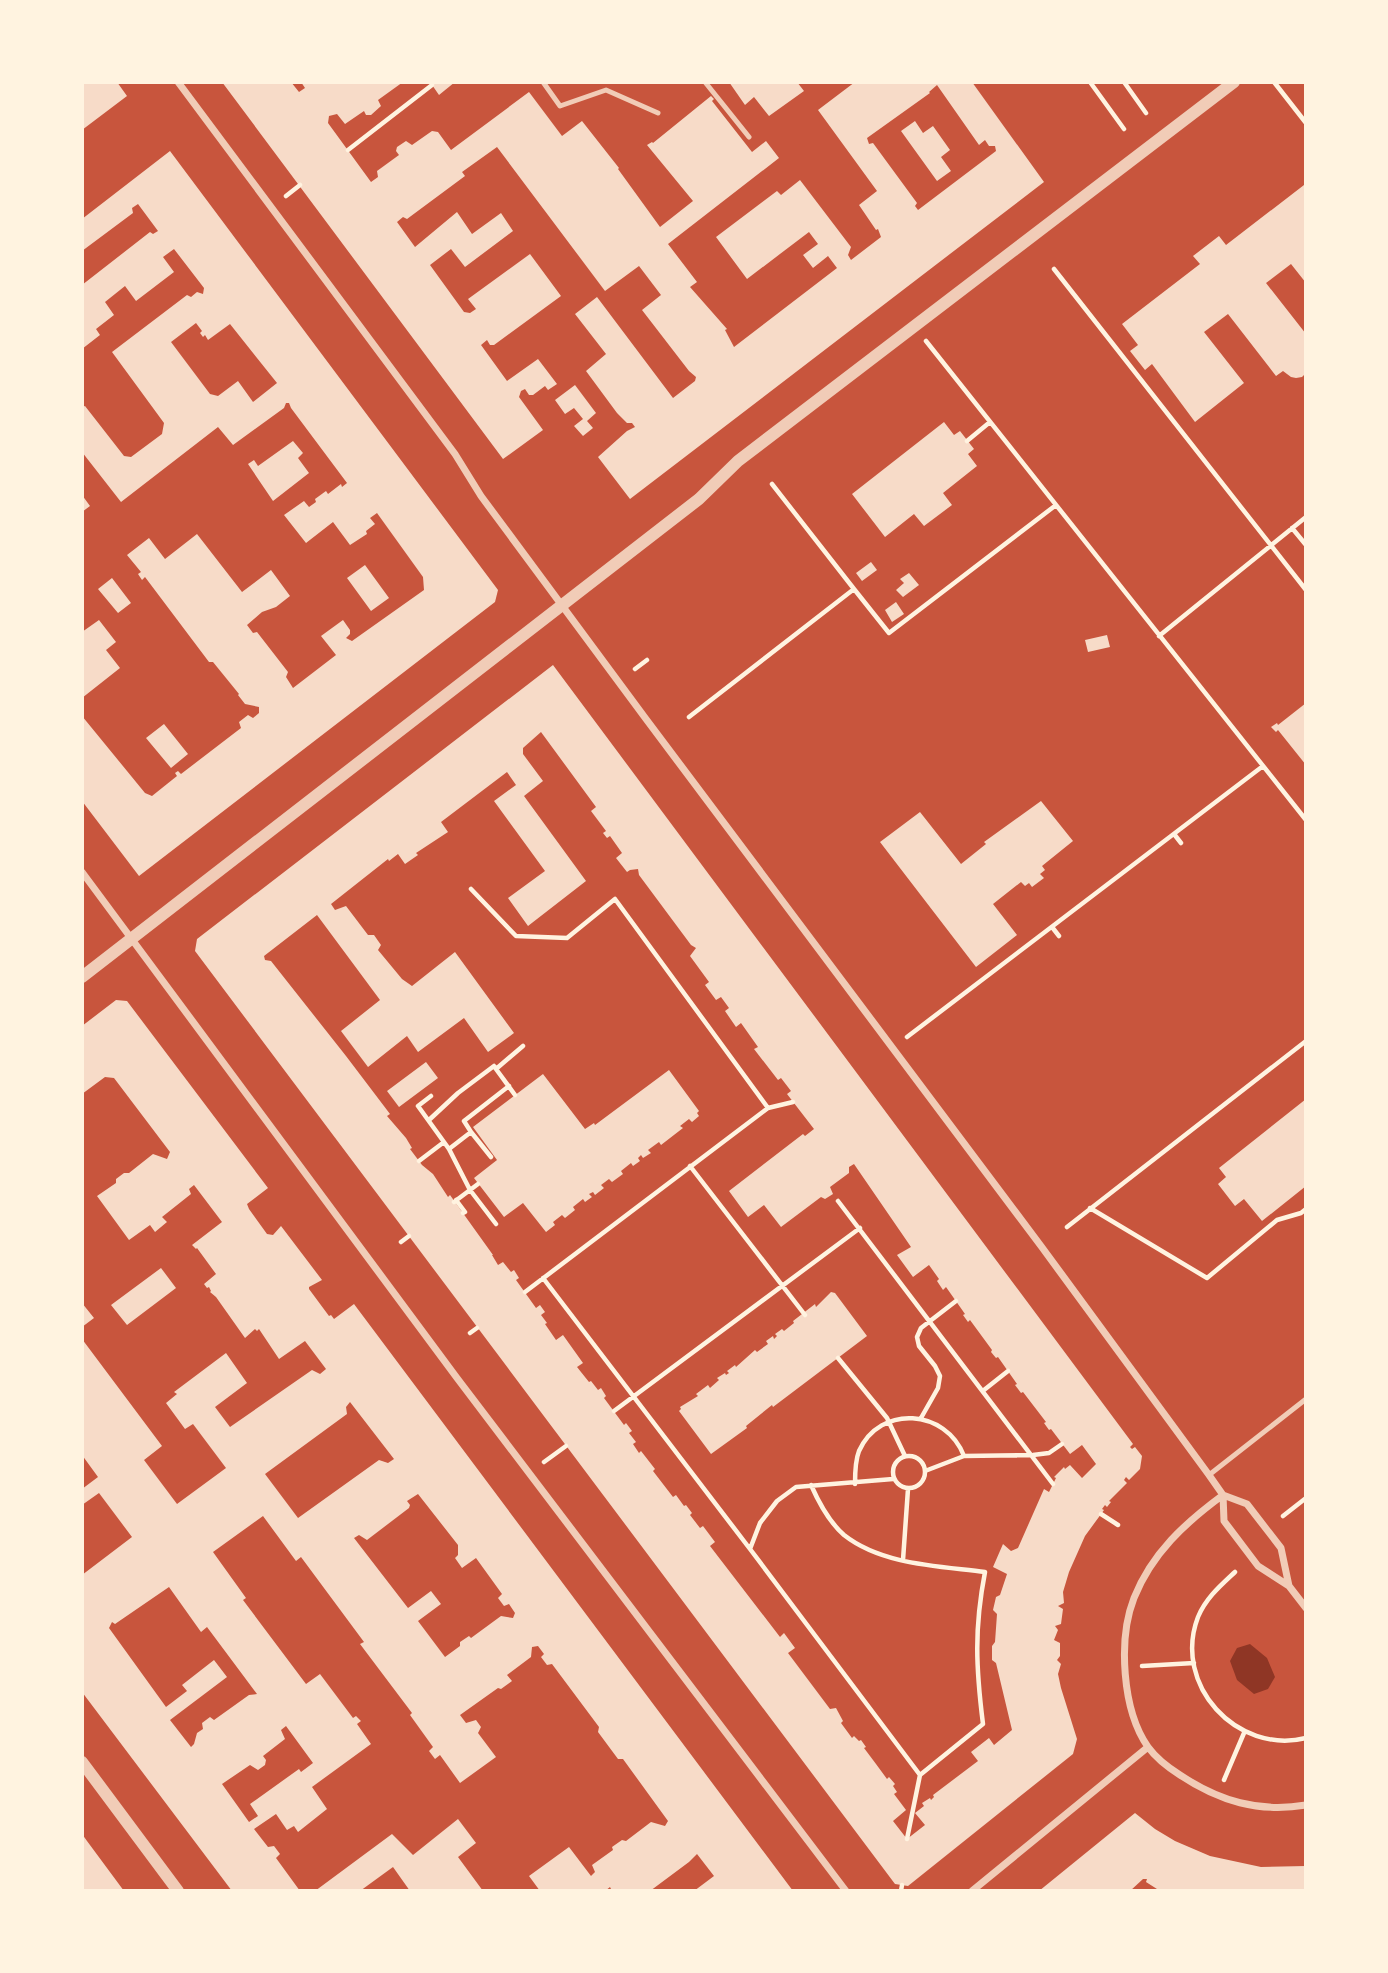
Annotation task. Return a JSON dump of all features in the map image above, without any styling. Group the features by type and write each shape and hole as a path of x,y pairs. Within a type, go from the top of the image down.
{"street":[{"path":"178,82 455,454 481,496 1223,1494 1247,1504 1281,1548 1289,1586"},
{"path":"82,976 699,499 738,461 1234,82"},
{"path":"82,872 846,1891"},
{"path":"1223,1494 1224,1521 1243,1548 1258,1566 1289,1586 1306,1608"},
{"path":"1223,1494 1175,1533 1146,1573 1128,1618 1124,1644 1128,1694 1148,1747 1171,1769 1217,1796 1243,1805 1274,1809 1306,1805"},
{"path":"972,1891 1148,1747"},
{"path":"82,1762 178,1891"}],"lane":[{"path":"543,82 559,106 606,90 658,113"},
{"path":"705,82 749,138"},
{"path":"1209,1475 1306,1399"}],"path":[{"path":"1090,82 1124,129"},
{"path":"1124,82 1146,113"},
{"path":"1274,82 1306,123"},
{"path":"348,150 432,85"},
{"path":"1054,269 1306,590"},
{"path":"914,326 1306,820"},
{"path":"967,440 990,422"},
{"path":"772,484 889,633 1056,505"},
{"path":"1159,636 1306,517"},
{"path":"1292,528 1306,545"},
{"path":"689,717 854,589"},
{"path":"635,669 647,660"},
{"path":"891,1049 1263,766"},
{"path":"1174,834 1181,843"},
{"path":"471,889 516,936 567,938 615,900 768,1108"},
{"path":"1052,927 1059,936"},
{"path":"1067,1227 1306,1041"},
{"path":"496,1069 523,1046"},
{"path":"429,1120 458,1093 494,1066 515,1095"},
{"path":"491,1157 464,1121 509,1086"},
{"path":"431,1096 418,1106 449,1149 470,1190 496,1224"},
{"path":"525,1292 768,1108 793,1102"},
{"path":"449,1149 471,1132"},
{"path":"419,1161 444,1142"},
{"path":"690,1166 805,1315"},
{"path":"463,1213 465,1212 455,1201 478,1184"},
{"path":"838,1201 1053,1484"},
{"path":"1090,1208 1207,1278 1277,1220 1306,1209"},
{"path":"614,1411 860,1228"},
{"path":"401,1242 409,1236"},
{"path":"543,1278 920,1774"},
{"path":"921,1418 939,1388 940,1376 919,1346 917,1337 921,1328 956,1301"},
{"path":"470,1333 477,1328"},
{"path":"838,1359 888,1422 905,1456"},
{"path":"984,1390 1008,1371"},
{"path":"855,1484 857,1454 865,1441 878,1427 906,1417 921,1418 938,1424 952,1435 964,1456"},
{"path":"925,1471 964,1456 1033,1455 1049,1453 1062,1444"},
{"path":"530,1473 566,1446"},
{"path":"905,1456 921,1461 925,1471 922,1482 908,1489 899,1486 894,1479 894,1465 905,1456"},
{"path":"750,1549 760,1523 777,1501 796,1487 894,1479"},
{"path":"811,1485 821,1507 844,1534 871,1550 904,1560 985,1572 978,1609 976,1665 983,1724 920,1774 907,1839"},
{"path":"904,1560 908,1489"},
{"path":"1283,1516 1306,1498"},
{"path":"1101,1514 1118,1525"},
{"path":"1235,1572 1209,1597 1198,1618 1193,1642 1194,1663 1202,1689 1223,1718 1244,1733 1290,1742 1306,1738"},
{"path":"1124,1668 1194,1663"},
{"path":"1217,1796 1244,1733"}],"shaded area":[{"path":"1250,1644 1267,1658 1275,1677 1268,1689 1254,1694 1237,1680 1230,1661 1237,1648"}],"building":[{"path":"82,82 117,82 127,96 82,130"},
{"path":"222,82 291,82 299,92 305,88 301,82 403,82 378,100 381,106 371,115 366,115 364,111 345,124 337,114 329,116 328,123 371,182 378,177 377,171 399,155 397,147 406,141 412,145 432,131 438,132 451,150 529,92 562,136 582,121 660,227 693,201 647,145 711,96 714,99 712,101 752,152 766,141 779,158 668,244 697,282 690,287 727,329 725,330 734,347 837,268 828,256 813,268 803,255 818,244 809,232 747,279 716,237 777,191 781,195 800,180 851,247 848,255 851,260 881,237 859,205 877,191 818,110 855,82 972,82 1044,182 630,499 598,457 635,427 617,413 586,371 606,354 575,314 597,297 673,398 695,381 696,377 642,310 661,295 639,266 605,291 497,147 462,172 465,176 407,219 403,217 397,222 415,247 457,212 472,234 501,213 513,231 465,267 451,249 430,265 464,312 470,313 476,309 468,299 530,254 561,296 494,345 490,345 487,340 481,345 507,381 538,359 557,384 548,390 545,386 533,395 529,395 525,389 521,391 519,397 543,430 503,459","holes":["937,85 979,145 985,140 989,146 995,146 996,151 918,210 915,206 917,203 867,138 930,93"]},
{"path":"430,82 455,82 439,95"},
{"path":"729,82 797,82 804,91 769,116 754,97 745,105"},
{"path":"915,121 923,133 933,126 950,150 941,157 951,171 937,181 901,131"},
{"path":"170,151 498,590 495,602 139,876 82,801 82,716 145,793 152,796 177,776 175,773 178,771 181,774 241,728 239,722 248,715 253,718 259,713 259,707 245,704 213,662 209,662 145,577 142,580 138,574 141,572 127,555 149,538 165,559 197,534 242,592 271,570 290,596 276,607 262,612 247,625 253,633 257,632 288,672 286,677 293,688 336,655 321,636 343,620 350,630 346,638 352,641 424,590 423,577 377,513 370,518 375,524 366,531 367,534 350,545 333,522 306,543 284,515 304,501 309,507 326,491 328,494 341,484 342,487 347,483 289,403 233,445 218,427 121,502 82,452 82,407 85,406 124,456 131,457 162,434 164,423 112,352 187,295 191,297 197,292 203,294 204,288 174,249 163,257 174,272 136,301 125,286 105,302 114,315 96,329 100,335 82,349 82,285 150,232 153,234 158,231 138,204 132,208 133,213 82,251 82,219","holes":["196,323 202,331 200,333 208,340 230,324 277,383 253,402 238,381 218,396 210,394 171,342"]},
{"path":"1304,185 1306,283 1291,264 1266,283 1306,334 1306,373 1296,378 1283,371 1276,376 1228,314 1204,332 1244,383 1195,422 1152,364 1145,370 1130,351 1138,345 1122,324 1200,264 1193,256 1219,236 1226,245"},
{"path":"575,385 596,413 587,421 593,428 583,436 574,426 583,419 574,408 565,414 555,400"},
{"path":"944,422 954,435 960,431 974,449 968,454 977,466 943,493 952,505 924,526 914,514 885,537 852,494"},
{"path":"293,441 303,453 298,458 309,473 273,501 248,464 254,460 258,466"},
{"path":"82,495 90,506 82,512"},
{"path":"871,562 877,570 862,581 856,573"},
{"path":"365,565 389,598 371,611 347,578"},
{"path":"909,573 919,585 903,597 896,590 904,583 900,579"},
{"path":"112,578 131,603 118,613 98,589"},
{"path":"896,602 904,614 892,622 885,610"},
{"path":"99,620 116,642 106,650 120,668 82,698 82,632"},
{"path":"1107,635 1110,647 1088,652 1085,640"},
{"path":"553,665 1133,1444 1130,1447 1135,1447 1142,1456 1140,1469 1129,1480 1126,1477 1124,1480 1127,1483 1109,1501 1111,1502 1107,1507 1105,1505 1085,1536 1069,1572 1063,1592 1064,1603 1058,1606 1063,1609 1061,1624 1055,1626 1058,1630 1054,1640 1060,1643 1060,1656 1057,1660 1061,1664 1058,1674 1077,1739 1073,1754 908,1886 895,1884 195,951 197,939","holes":["541,732 596,807 591,811 606,831 603,833 607,838 610,836 622,853 616,858 627,872 638,869 639,875 696,948 690,956 709,982 705,985 716,1000 721,997 729,1008 725,1011 736,1027 741,1023 758,1047 754,1049 778,1080 781,1078 791,1091 787,1094 814,1129 805,1136 803,1134 729,1191 748,1217 764,1205 781,1227 821,1197 825,1199 833,1194 830,1187 849,1173 849,1167 854,1164 911,1247 897,1255 913,1277 929,1265 943,1290 946,1287 968,1322 970,1320 991,1352 998,1357 1017,1384 1015,1385 1046,1422 1044,1423 1049,1430 1051,1429 1070,1454 1082,1445 1096,1464 1082,1478 1070,1465 1065,1469 1064,1467 1054,1477 1056,1478 1049,1492 1044,1489 1018,1548 1011,1551 1003,1544 993,1567 1007,1574 993,1610 997,1614 992,1660 996,1663 1012,1730 994,1745 989,1738 971,1752 978,1761 933,1795 931,1800 930,1798 922,1803 924,1806 915,1813 925,1825 907,1839 893,1821 906,1810 894,1794 897,1792 893,1786 895,1784 889,1777 887,1779 861,1740 854,1736 852,1738 841,1723 843,1721 836,1708 830,1709 788,1653 795,1648 784,1633 780,1637 710,1546 715,1542 703,1526 700,1528 686,1505 684,1506 676,1495 673,1497 653,1471 655,1469 641,1451 639,1453 633,1444 636,1442 629,1433 632,1431 626,1423 624,1425 604,1398 606,1396 601,1388 598,1390 577,1367 583,1363 563,1335 556,1340 541,1315 545,1312 540,1305 536,1308 516,1280 519,1278 514,1270 511,1272 503,1262 498,1265 450,1195 448,1197 433,1174 410,1149 412,1148 406,1138 387,1116 390,1114 346,1056 271,961 265,960 264,956 317,915 380,1000 341,1031 368,1067 407,1036 418,1052 464,1018 488,1052 514,1033 455,952 412,986 402,979 378,950 381,945 374,935 368,935 346,906 335,910 331,904 388,859 389,861 398,854 405,864 418,855 416,853 448,832 441,822 507,772 516,785 494,801 545,871 508,898 528,926 586,881 524,796 543,781 523,754 523,748"]},
{"path":"1306,703 1306,765 1278,730 1276,732 1271,727 1277,723 1278,725"},
{"path":"164,724 188,754 171,768 146,738"},
{"path":"1041,801 1073,841 1042,866 1045,870 1040,874 1044,878 1032,887 1029,883 1025,886 1021,882 993,904 1017,935 976,967 880,842 920,812 961,864 986,844 984,842"},
{"path":"116,1000 127,1001 268,1188 247,1204 267,1234 273,1235 281,1226 322,1280 309,1289 329,1316 334,1319 354,1304 793,1891 694,1891 714,1876 697,1854 650,1891 612,1891 610,1887 605,1891 540,1891 529,1876 569,1847 591,1876 595,1872 592,1865 613,1850 612,1847 622,1840 626,1841 651,1822 665,1826 668,1821 623,1759 618,1759 598,1732 599,1727 552,1664 547,1665 541,1657 544,1654 538,1646 532,1647 531,1657 507,1675 512,1681 460,1715 466,1723 476,1720 481,1727 478,1733 496,1757 460,1783 440,1755 435,1759 429,1751 433,1747 410,1715 412,1713 360,1644 364,1642 301,1557 296,1561 263,1516 213,1552 246,1598 243,1600 306,1684 320,1674 353,1718 356,1716 361,1721 357,1724 371,1744 312,1787 327,1809 298,1832 294,1826 287,1830 276,1814 254,1829 268,1847 274,1846 280,1854 276,1858 300,1891 232,1891 82,1692 82,1575 132,1537 99,1493 82,1505 82,1489 98,1477 82,1455 82,1339 162,1446 144,1460 177,1504 226,1468 193,1424 185,1429 166,1403 177,1394 174,1392 226,1353 247,1383 215,1407 230,1427 312,1370 320,1374 326,1369 305,1341 279,1359 259,1329 255,1329 245,1338 209,1287 204,1284 216,1274 192,1245 222,1222 194,1185 189,1189 191,1194 162,1217 167,1222 155,1232 150,1225 129,1240 97,1196 116,1183 116,1179 124,1173 129,1173 153,1154 167,1159 170,1152 114,1078 105,1077 82,1094 82,1026","holes":["350,1402 394,1459 388,1463 379,1460 298,1518 265,1474 347,1414 346,1407","418,1494 458,1545 458,1555 455,1558 462,1568 476,1558 502,1594 498,1598 504,1606 509,1604 515,1613 513,1618 501,1616 471,1638 469,1636 445,1657 418,1621 441,1604 431,1591 408,1608 354,1538 359,1535 367,1540 409,1508 407,1501","169,1587 201,1632 207,1627 257,1694 249,1695 214,1720 210,1717 202,1723 203,1729 197,1733 191,1747 170,1720 227,1677 214,1660 182,1685 187,1691 166,1707 109,1628 112,1622 115,1624","286,1726 313,1763 301,1772 299,1769 250,1804 258,1816 249,1822 222,1784 250,1765 258,1770 265,1765 263,1756 285,1739 281,1730"]},
{"path":"426,1062 438,1078 399,1107 387,1091"},
{"path":"669,1070 699,1111 699,1116 692,1122 689,1119 680,1126 683,1128 661,1145 659,1142 648,1150 651,1153 643,1158 641,1155 638,1158 640,1161 633,1166 631,1163 621,1171 623,1174 612,1182 609,1179 601,1185 604,1188 595,1195 593,1192 589,1194 592,1197 585,1202 583,1199 573,1207 575,1210 565,1218 562,1215 546,1232 523,1203 504,1217 474,1178 497,1160 473,1127 543,1074 585,1129 594,1123 595,1125"},
{"path":"1306,1099 1306,1186 1262,1221 1244,1199 1235,1206 1218,1184 1226,1177 1219,1168"},
{"path":"161,1268 176,1288 127,1325 111,1305"},
{"path":"831,1292 835,1293 867,1336 773,1407 772,1405 746,1426 747,1428 711,1454 679,1411 680,1407 698,1396 696,1394 708,1385 710,1388 719,1380 717,1378 729,1373 727,1371 735,1365 736,1367 755,1350 757,1352 768,1344 766,1341 773,1336 774,1339 777,1336 775,1334 782,1329 784,1331 815,1304 816,1307"},
{"path":"82,1303 94,1318 82,1327"},
{"path":"1135,1813 1175,1841 1210,1856 1261,1867 1306,1866 1306,1891 1156,1891 1157,1889 1146,1882 1147,1879 1143,1879 1130,1891 1039,1891"},
{"path":"458,1819 476,1843 458,1857 483,1891 410,1891 393,1867 360,1891 315,1891 392,1834 413,1855"},
{"path":"82,1834 87,1841 124,1891 82,1891"}]}
